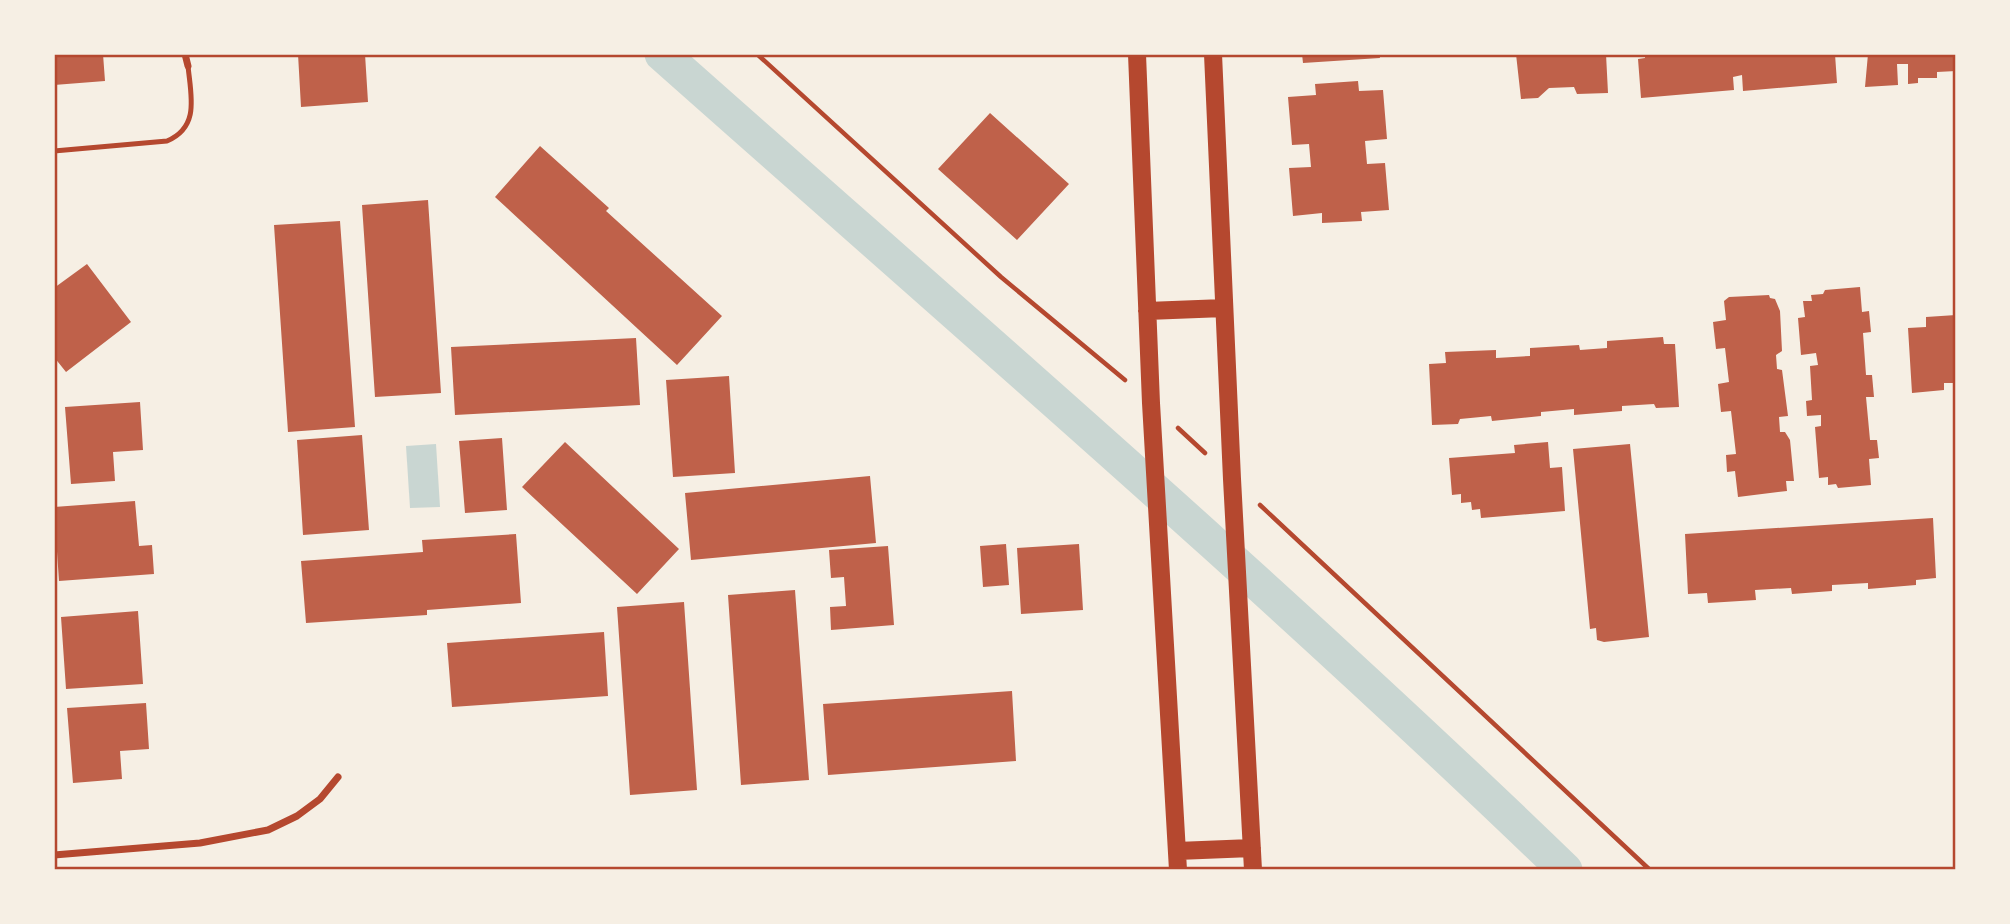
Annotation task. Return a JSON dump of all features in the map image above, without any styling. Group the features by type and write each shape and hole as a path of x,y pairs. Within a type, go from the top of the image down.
{"main road":[{"path":"1137,54 1151,403 1178,870"},
{"path":"1213,54 1232,479 1254,870"},
{"path":"1147,311 1224,308"},
{"path":"1177,851 1252,848"}],"street":[{"path":"184,54 188,66"},
{"path":"54,855 200,843 268,830 297,816 320,799 338,776"}],"lane":[{"path":"54,151 167,141 175,137 189,123 191,96 188,66"}],"shaded area":[{"path":"436,444 440,507 410,508 406,446"}],"building":[{"path":"54,54 103,54 105,81 54,85"},
{"path":"298,54 365,54 368,102 301,107"},
{"path":"1302,54 1379,54 1380,58 1303,63"},
{"path":"1516,54 1606,54 1608,93 1577,94 1574,87 1549,88 1538,98 1521,99"},
{"path":"1645,54 1835,54 1837,83 1743,91 1742,75 1733,77 1734,90 1641,98 1638,59 1645,58"},
{"path":"1868,54 1956,54 1956,71 1937,72 1937,78 1918,78 1918,83 1908,84 1908,64 1897,64 1898,85 1865,87"},
{"path":"1358,81 1359,91 1383,90 1387,139 1365,141 1367,164 1385,163 1389,210 1361,212 1362,221 1322,223 1322,213 1293,216 1289,168 1311,167 1309,144 1292,145 1288,97 1316,95 1315,84"},
{"path":"990,113 1069,184 1017,240 938,169"},
{"path":"540,146 609,208 606,211 722,316 677,365 495,197"},
{"path":"428,200 441,393 375,397 362,205"},
{"path":"340,221 355,427 288,432 274,225"},
{"path":"87,264 131,322 66,372 54,357 54,288"},
{"path":"1860,287 1862,312 1869,311 1871,332 1863,333 1866,375 1872,375 1874,397 1866,397 1870,440 1877,440 1879,458 1869,459 1871,485 1838,488 1836,484 1828,485 1828,477 1819,478 1815,427 1821,426 1821,415 1807,416 1806,401 1812,400 1810,366 1818,365 1816,353 1801,355 1798,318 1805,317 1803,301 1812,301 1811,295 1823,294 1825,290"},
{"path":"1769,295 1775,299 1780,311 1782,351 1776,355 1777,369 1782,370 1788,416 1779,417 1780,432 1785,432 1790,440 1794,481 1786,481 1787,491 1738,497 1735,471 1727,472 1726,455 1736,454 1731,411 1721,412 1718,384 1729,382 1725,348 1716,349 1713,322 1726,320 1724,301 1729,297"},
{"path":"1956,315 1956,383 1944,383 1944,390 1912,393 1908,328 1926,327 1926,317"},
{"path":"1663,337 1664,344 1675,344 1679,407 1656,408 1654,404 1622,406 1622,411 1574,415 1574,409 1541,412 1541,416 1492,421 1491,416 1460,419 1458,424 1432,425 1429,364 1446,363 1445,352 1496,350 1496,358 1530,356 1530,348 1579,345 1580,350 1607,348 1607,341"},
{"path":"636,338 640,405 455,415 451,347"},
{"path":"729,376 735,473 673,477 666,380"},
{"path":"140,402 143,450 113,452 115,481 71,484 65,407"},
{"path":"362,435 369,530 303,535 297,440"},
{"path":"502,438 507,510 465,513 459,441"},
{"path":"565,442 679,549 637,594 522,487"},
{"path":"1548,442 1550,468 1562,467 1565,511 1481,518 1480,509 1472,510 1471,502 1461,503 1461,494 1452,495 1449,458 1515,453 1514,445"},
{"path":"1630,444 1649,637 1604,642 1597,640 1596,628 1590,629 1573,449"},
{"path":"870,476 876,543 691,560 685,493"},
{"path":"135,501 139,546 152,545 154,574 59,581 54,507"},
{"path":"1933,518 1936,578 1916,580 1916,585 1868,589 1868,583 1832,585 1832,591 1792,594 1791,588 1755,590 1756,600 1708,603 1707,593 1688,594 1685,534"},
{"path":"516,534 521,603 427,610 427,615 306,623 301,561 423,552 422,540"},
{"path":"1006,544 1009,585 983,587 980,546"},
{"path":"1079,544 1083,610 1021,614 1017,548"},
{"path":"888,546 894,625 831,630 830,607 846,606 844,577 831,578 829,550"},
{"path":"795,590 809,780 741,785 728,595"},
{"path":"684,602 697,790 630,795 617,607"},
{"path":"138,611 143,684 66,689 61,617"},
{"path":"604,632 608,696 452,707 447,643"},
{"path":"1012,691 1016,761 828,775 823,704"},
{"path":"146,703 149,749 120,751 122,779 73,783 67,708"}],"waterway":[{"path":"662,54 1231,559 1565,870"}]}
